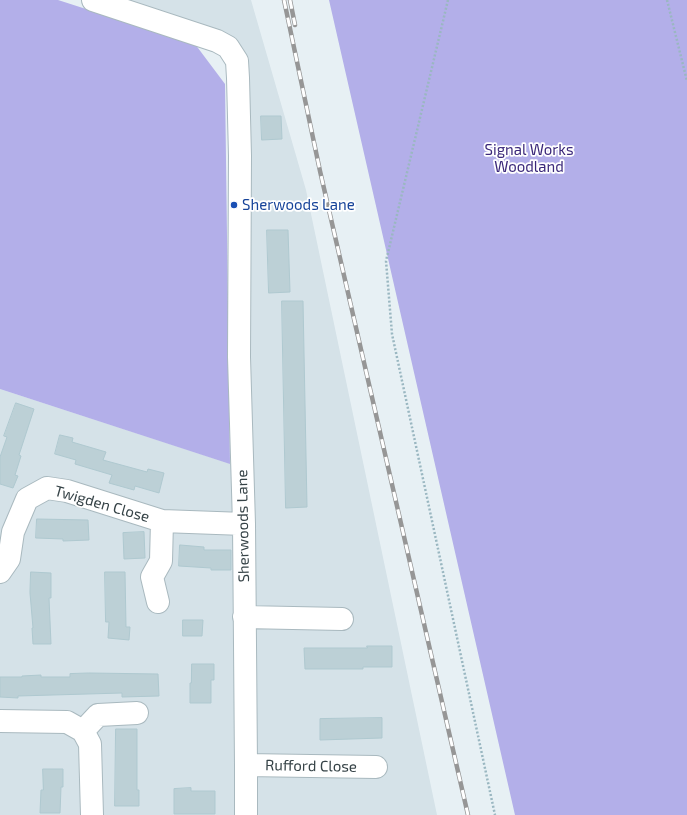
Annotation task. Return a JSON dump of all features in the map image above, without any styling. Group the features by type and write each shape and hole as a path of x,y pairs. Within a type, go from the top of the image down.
{"street":[{"name":"Sherwoods Lane","path":"93,0 218,41 228,47 236,61 238,78 240,156 239,357 244,524 246,815"},
{"name":"Twigden Close","path":"0,572 9,559 13,532 27,499 47,488 67,491 162,522 244,524"},
{"name":"Twigden Close","path":"158,602 152,577 161,561 162,522"},
{"path":"244,617 342,619"},
{"path":"83,731 98,715 137,713"},
{"path":"0,721 67,722 83,731 90,744 92,815"},
{"name":"Rufford Close","path":"246,765 376,767"}],"path":[{"path":"448,0 386,261 392,334 495,815"},
{"path":"667,0 687,81"}],"shaded area":[{"path":"128,0 251,0 306,190 437,815 251,815 229,37"},
{"path":"0,389 234,465 238,815 0,815"}],"green space":[{"path":"0,0 58,0 195,44 225,84 230,464 0,389"},
{"name":"Signal Works Woodland","path":"329,0 687,0 687,815 515,815"}],"building":[{"path":"261,116 281,116 282,139 262,140"},
{"path":"267,230 288,230 290,292 269,293"},
{"path":"282,301 303,301 307,507 286,508"},
{"path":"16,403 34,409 19,455 21,456 15,475 18,476 13,488 0,484 0,457 7,437 4,436"},
{"path":"60,435 73,438 72,442 106,452 103,460 147,472 148,469 164,473 159,493 135,486 134,490 109,483 112,475 75,464 76,460 55,454"},
{"path":"37,519 88,520 89,540 63,541 63,539 36,538"},
{"path":"144,532 145,558 124,559 123,533"},
{"path":"180,545 204,547 204,550 231,550 231,570 211,570 211,568 179,566"},
{"path":"31,572 51,573 51,598 49,598 51,644 33,644 30,593"},
{"path":"105,572 125,572 126,627 130,627 129,640 108,638 109,622 106,622"},
{"path":"183,620 203,620 202,636 183,636"},
{"path":"367,646 392,646 392,667 363,667 363,669 305,669 304,648 367,648"},
{"path":"192,664 214,664 214,680 211,680 211,703 190,703"},
{"path":"70,674 158,674 159,696 122,697 122,693 18,696 18,698 0,697 0,677 41,675 41,677 70,677"},
{"path":"382,718 382,738 320,740 320,719"},
{"path":"116,729 137,729 137,790 139,790 139,806 115,806"},
{"path":"43,769 63,769 63,787 61,787 60,813 40,813 41,790 43,790"},
{"path":"191,788 191,791 215,791 215,814 174,814 174,789"}],"railway":[{"path":"284,0 320,171 468,815"},
{"path":"290,0 295,25"}],"place":[{"name":"Sherwoods Lane","path":"234,205"}]}
